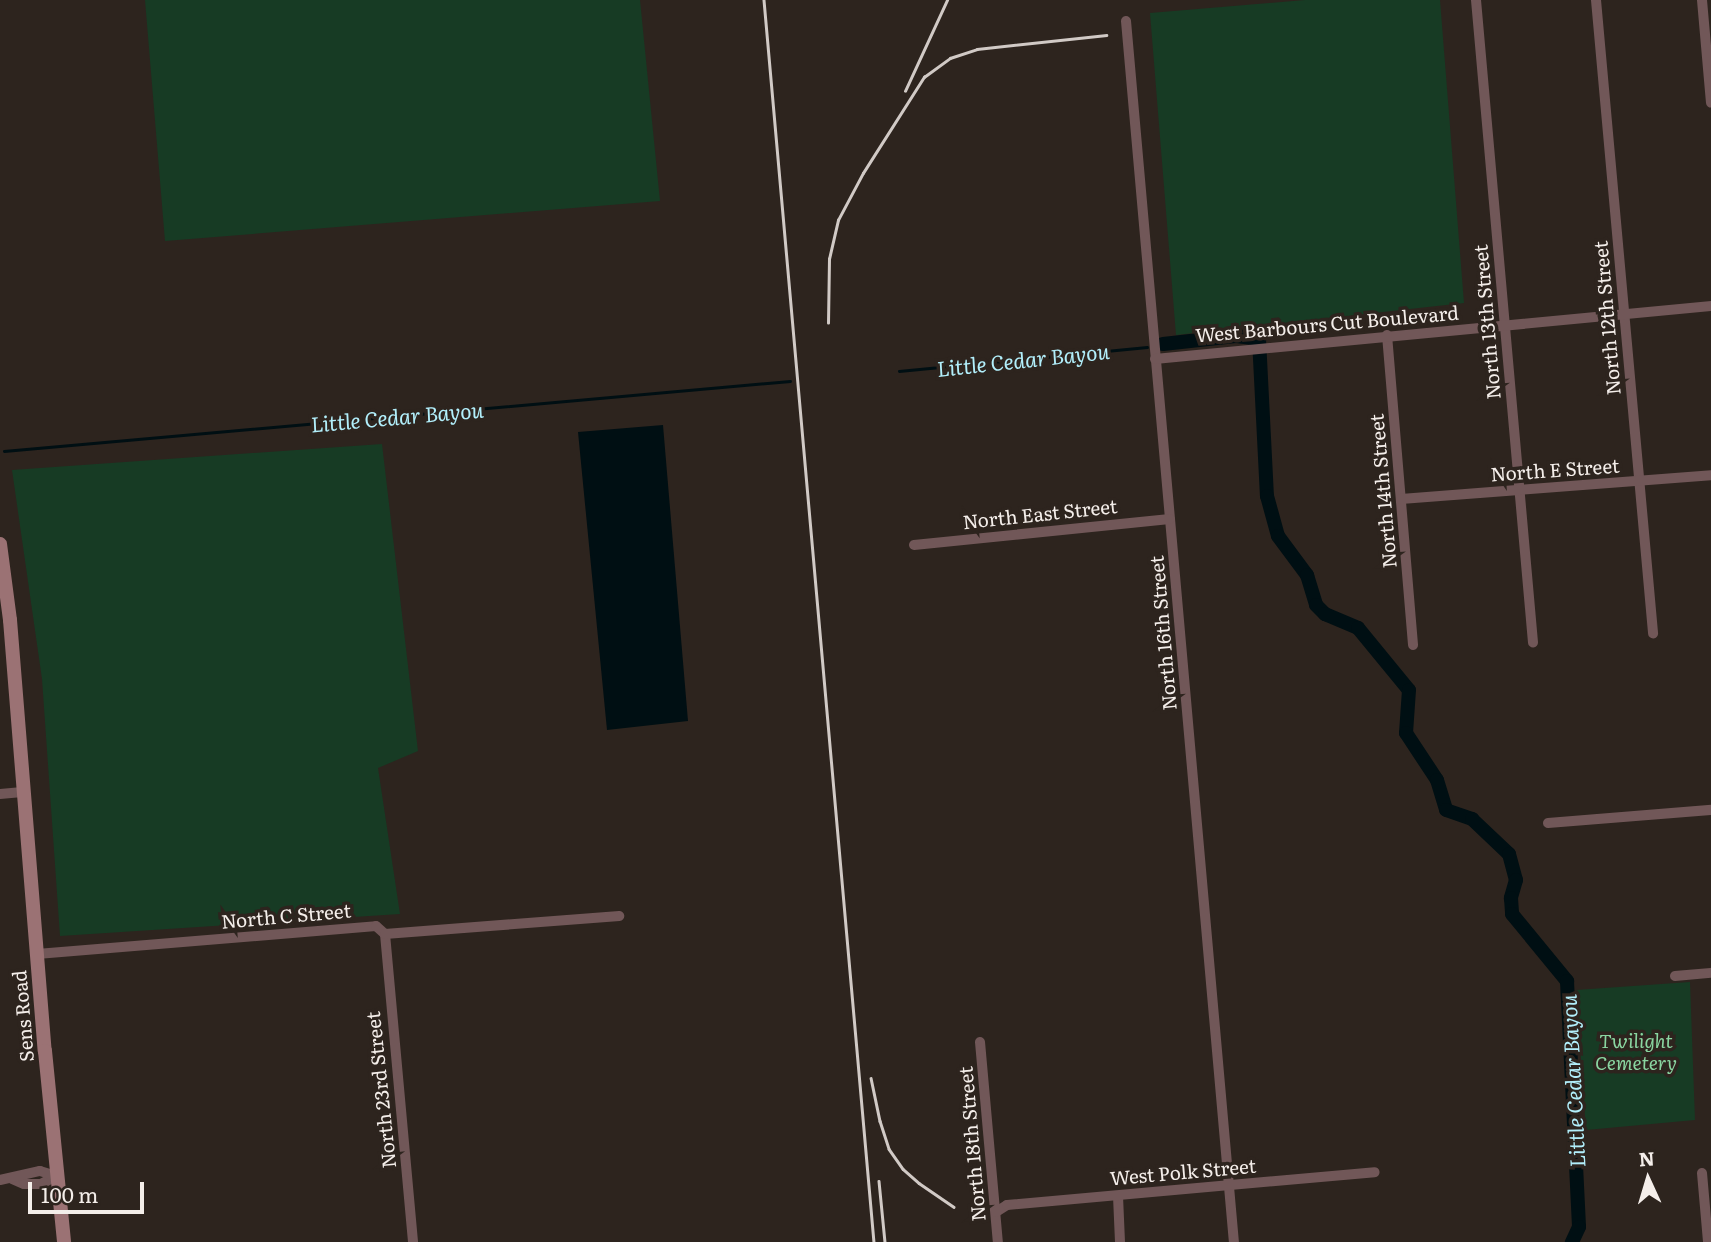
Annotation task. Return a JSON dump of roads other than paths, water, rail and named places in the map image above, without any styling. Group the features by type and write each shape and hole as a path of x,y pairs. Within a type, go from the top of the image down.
{"main road":[{"name":"Sens Road","path":"0,544 10,620 63,1240"}],"street":[{"name":"North 13th Street","path":"1476,0 1533,642"},
{"name":"North 12th Street","path":"1596,0 1653,634"},
{"path":"1702,0 1711,103"},
{"name":"North 16th Street","path":"1126,21 1234,1242"},
{"name":"West Barbours Cut Boulevard","path":"1155,359 1247,348 1711,306"},
{"name":"North 14th Street","path":"1387,335 1413,645"},
{"name":"North E Street","path":"1401,499 1711,475"},
{"name":"North East Street","path":"914,545 1170,519"},
{"path":"0,794 25,792"},
{"path":"1548,823 1711,810"},
{"name":"North C Street","path":"37,954 376,926 385,934 620,916"},
{"name":"North 23rd Street","path":"385,934 413,1242"},
{"path":"1675,976 1711,973"},
{"name":"North 18th Street","path":"980,1042 998,1242"},
{"name":"West Polk Street","path":"996,1212 1007,1205 1375,1172"},
{"path":"1702,1173 1708,1242"},
{"path":"0,1180 12,1179 24,1184 41,1184 56,1176"},
{"path":"1118,1196 1120,1242"}],"waterway":[{"name":"Little Cedar Bayou","path":"1163,344 1236,336 1259,339 1267,496 1278,536 1307,575 1316,605 1325,614 1358,628 1409,690 1406,733 1437,780 1446,810 1472,819 1509,854 1516,880 1511,898 1512,914 1567,981 1579,1227 1572,1242"},
{"name":"Little Cedar Bayou","path":"899,371 1147,347"},
{"name":"Little Cedar Bayou","path":"4,451 790,381"}],"railway":[{"path":"764,0 874,1242"},
{"path":"905,91 947,0"},
{"path":"828,323 829,259 838,220 863,173 924,77 950,58 977,49 1106,35"},
{"path":"871,1078 889,1149 903,1169 954,1207"},
{"path":"879,1181 885,1242"}],"park label":[{"name":"Twilight Cemetery","path":"1636,1052"}]}
